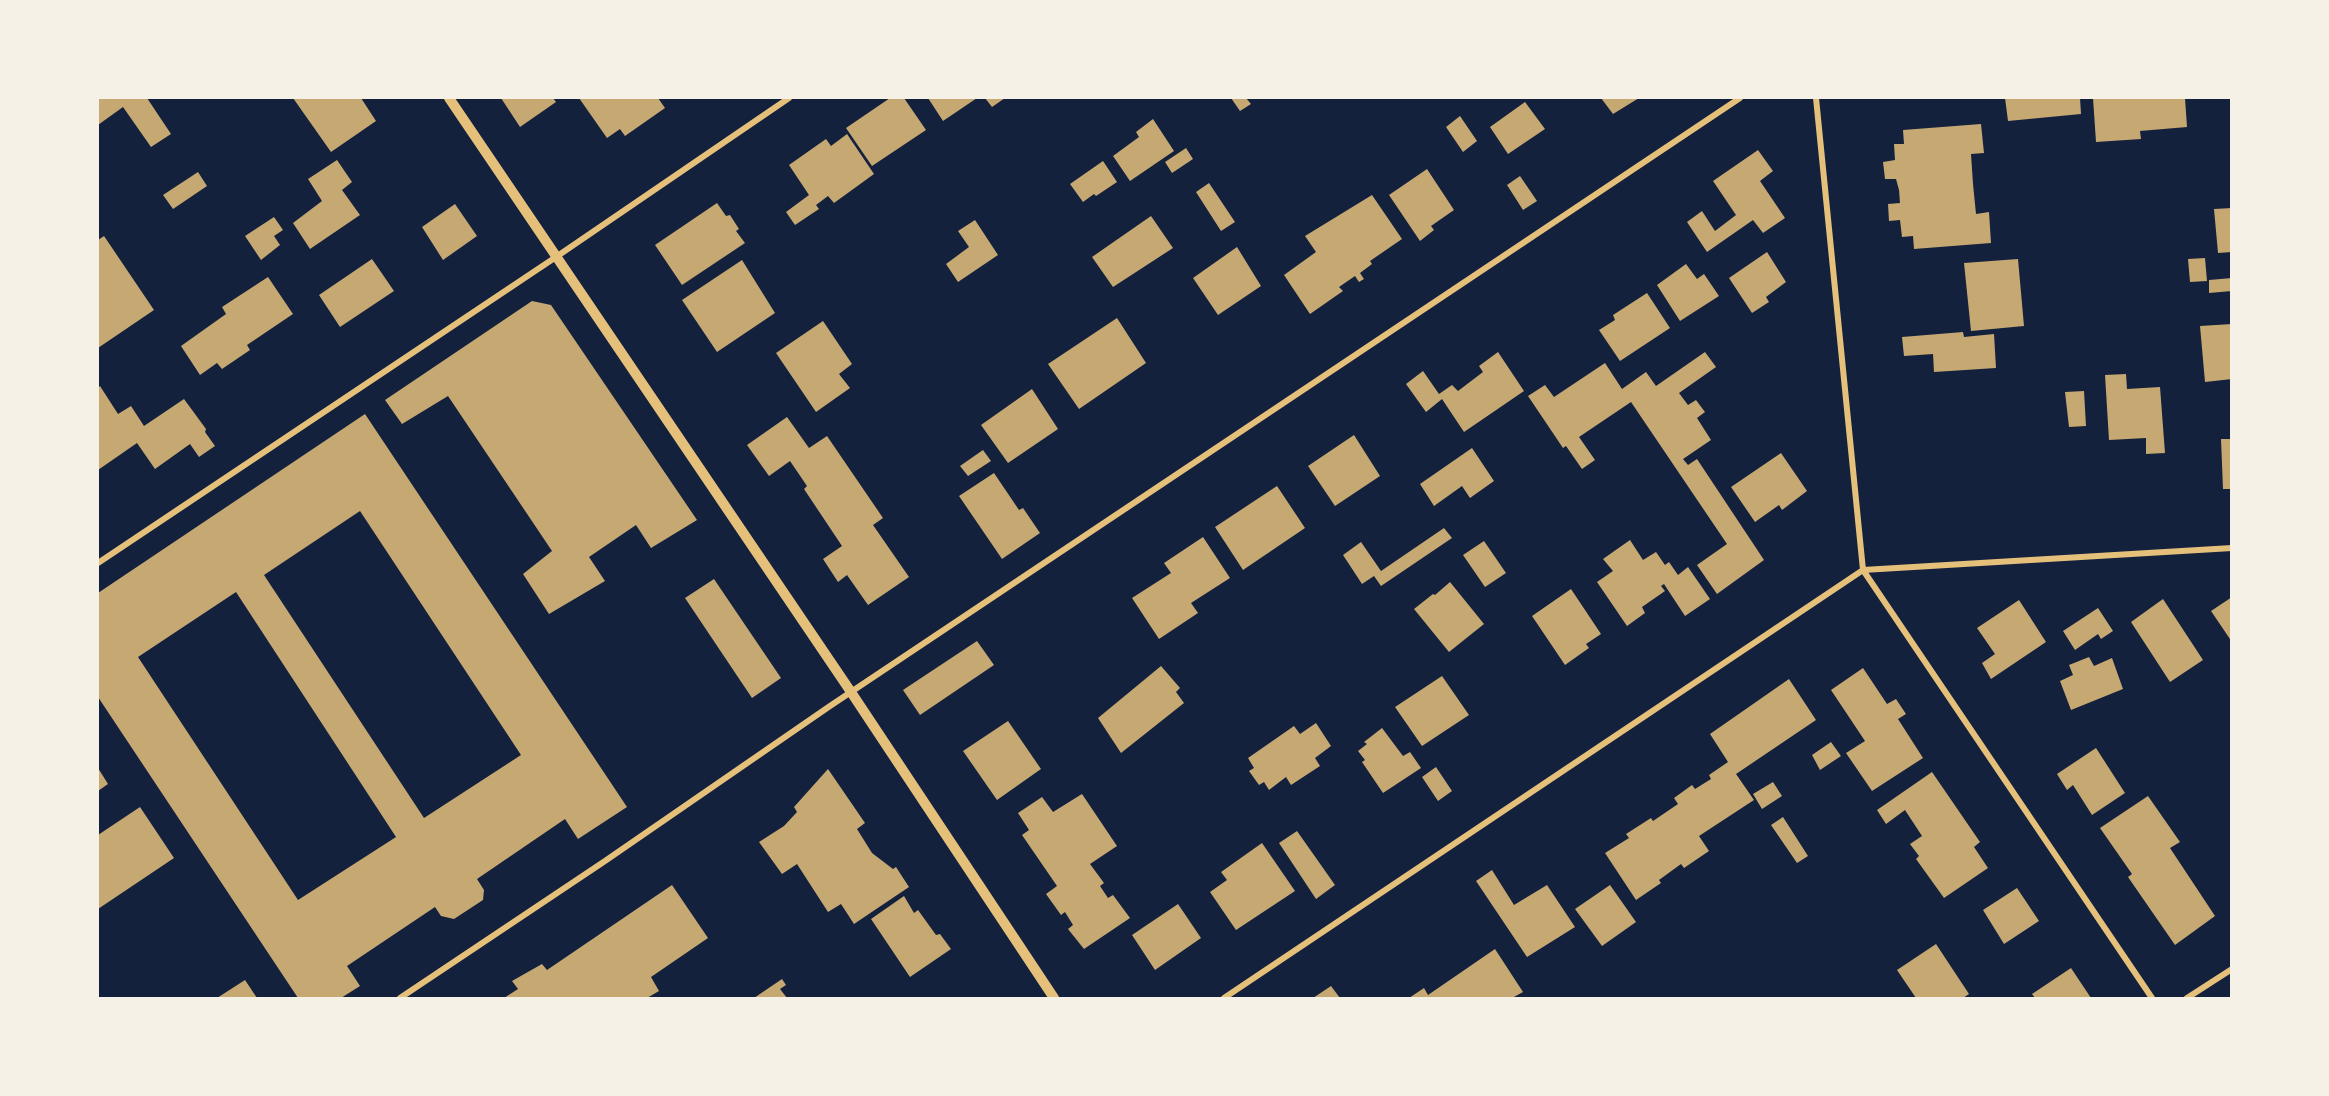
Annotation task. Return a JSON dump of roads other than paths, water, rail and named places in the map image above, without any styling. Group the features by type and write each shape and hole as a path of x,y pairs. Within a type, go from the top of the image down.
{"street":[{"path":"449,98 851,692 1054,999"},
{"path":"98,563 556,257 789,98"},
{"path":"400,999 851,692 1740,98"},
{"path":"1816,98 1863,570 2152,999"},
{"path":"1224,999 1863,570 2232,548"},
{"path":"2187,999 2232,969"}]}
